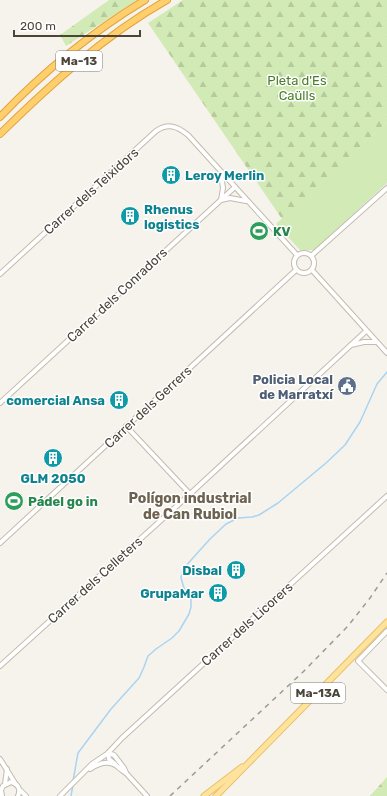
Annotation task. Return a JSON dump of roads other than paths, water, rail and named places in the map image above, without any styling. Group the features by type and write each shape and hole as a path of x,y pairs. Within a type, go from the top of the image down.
{"highway":[{"name":"Ma-13","path":"0,117 31,87 74,50 145,0"},
{"name":"Ma-13","path":"0,134 86,55 120,30 167,0"}],"main road":[{"name":"Ma-13A","path":"216,796 387,622"},
{"path":"204,796 239,768 248,764"}],"street":[{"name":"Carrer dels Teixidors","path":"0,274 162,127 168,126 182,130 220,172"},
{"path":"220,172 298,255"},
{"path":"220,172 223,188 220,200 230,198 247,201"},
{"name":"Carrer dels Conradors","path":"0,403 235,187"},
{"path":"312,256 387,188"},
{"path":"303,253 312,256 314,262 312,270 306,274 302,274 294,268 294,261 298,255 303,253"},
{"name":"Carrer dels Gerrers","path":"0,543 296,270"},
{"path":"312,270 387,353"},
{"name":"Carrer dels Celleters","path":"0,666 190,494 366,331"},
{"path":"351,345 364,342 376,342"},
{"path":"126,426 190,494"},
{"name":"Carrer dels Licorers","path":"60,796 97,760 108,753 122,738 387,496"},
{"path":"386,686 358,661 387,631"},
{"path":"126,773 114,755 108,753 109,759 126,773 146,795"},
{"path":"0,759 20,790 26,796"},
{"path":"87,770 101,763 109,763 117,766"},
{"path":"1,794 2,788 5,784 7,769"},
{"path":"5,784 11,782 16,784"},
{"path":"18,796 20,790"}],"waterway":[{"path":"73,781 78,753 111,709 139,678 148,656 179,631 189,614 191,598 184,588 181,578 183,569 210,539 226,524 238,518 259,515 278,503 345,445 360,422 377,384 387,372"},
{"path":"71,796 73,785"}],"railway":[{"path":"170,796 303,672 348,626 387,573"}],"place":[{"name":"Leroy Merlin","path":"171,175"},
{"name":"Rhenus logistics","path":"130,216"},
{"name":"KV","path":"259,231"},
{"name":"Policia Local de Marratxí","path":"347,386"},
{"name":"comercial Ansa","path":"119,400"},
{"name":"GLM 2050","path":"53,458"},
{"name":"Pádel go in","path":"14,501"},
{"name":"Disbal","path":"236,570"},
{"name":"GrupaMar","path":"218,593"}],"district":[{"name":"Polígon industrial de Can Rubiol","path":"190,506"}],"park label":[{"name":"Pleta d'Es Caülls","path":"297,88"}]}
